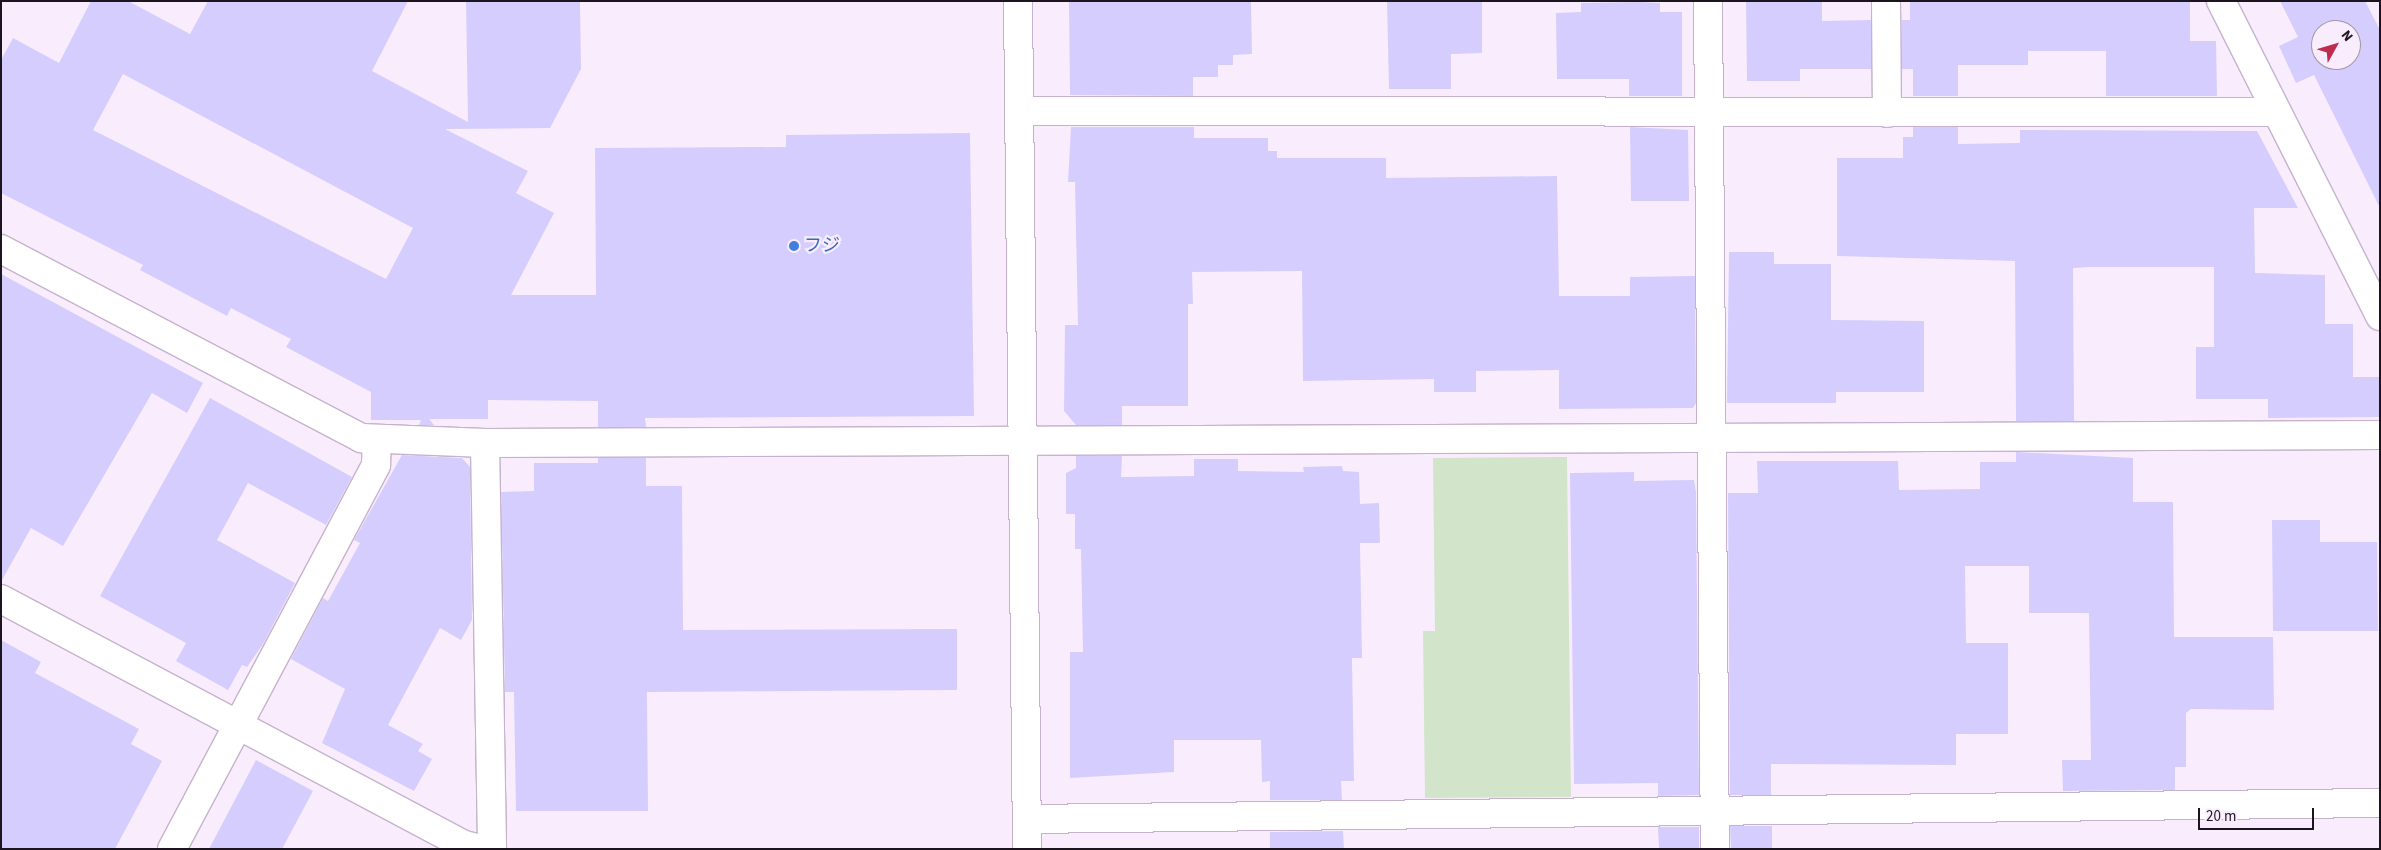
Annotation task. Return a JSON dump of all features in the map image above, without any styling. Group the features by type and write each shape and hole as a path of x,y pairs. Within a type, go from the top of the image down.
{"street":[{"path":"1018,1 1027,849"},
{"path":"1708,1 1715,849"},
{"path":"1886,1 1886,113"},
{"path":"2221,1 2380,316"},
{"path":"1020,111 2276,112"},
{"path":"1,250 362,438 485,443 1711,435 2380,435"},
{"path":"172,849 376,465 377,439"},
{"path":"485,443 492,849"},
{"path":"1,599 464,845 482,849"},
{"path":"1027,819 2380,803"}],"green space":[{"path":"1567,457 1571,797 1425,798 1423,631 1435,631 1433,458"}],"building":[{"path":"91,1 128,1 190,34 208,1 408,1 372,71 468,122 466,1 580,1 581,69 550,128 445,129 528,171 516,193 554,213 511,295 596,295 595,148 786,147 786,135 970,133 974,416 645,418 646,427 598,427 598,401 488,400 488,419 429,419 434,425 419,425 421,420 371,420 371,392 286,347 291,339 231,308 227,316 140,270 143,265 1,193 1,60 13,38 59,63","holes":["123,74 413,228 386,279 93,130"]},
{"path":"1069,1 1251,1 1252,54 1233,55 1233,65 1218,65 1218,77 1193,77 1193,96 1070,95"},
{"path":"1387,1 1482,1 1482,53 1451,54 1451,89 1389,89"},
{"path":"1746,1 1822,1 1822,21 1871,20 1871,69 1800,69 1800,81 1747,81"},
{"path":"1910,1 2190,1 2190,41 2216,41 2217,96 2106,96 2106,51 2028,51 2028,65 1958,65 1958,96 1913,96 1913,69 1902,69 1902,20 1910,20"},
{"path":"2280,1 2365,1 2380,30 2380,208 2314,75 2296,83 2279,46 2298,37"},
{"path":"1581,3 1660,3 1660,12 1682,12 1682,96 1629,96 1629,79 1557,79 1556,13 1581,12"},
{"path":"1071,127 1194,127 1194,138 1268,138 1268,151 1277,151 1277,158 1386,158 1386,178 1557,176 1559,296 1630,296 1630,277 1695,276 1696,403 1693,408 1559,409 1559,370 1476,371 1476,392 1434,392 1434,379 1303,381 1302,271 1192,272 1193,304 1188,304 1188,406 1122,406 1122,425 1076,425 1064,411 1065,325 1078,325 1075,182 1068,182"},
{"path":"1630,127 1688,130 1689,201 1631,201"},
{"path":"1913,127 1958,127 1958,144 2020,143 2020,130 2257,131 2298,208 2254,208 2255,273 2325,275 2325,324 2353,324 2353,377 2380,377 2380,417 2268,418 2268,399 2196,399 2196,347 2214,347 2214,267 2089,267 2073,268 2074,421 2016,421 2015,261 1837,256 1837,158 1903,158 1903,137 1913,137"},
{"path":"1729,252 1774,252 1774,264 1831,264 1831,320 1924,321 1924,392 1836,392 1836,403 1727,403"},
{"path":"1,274 203,383 187,413 152,393 63,546 31,528 1,582"},
{"path":"210,398 352,477 326,525 248,483 217,540 295,583 263,644 247,667 242,665 228,690 176,661 186,643 100,596"},
{"path":"2016,452 2133,458 2133,502 2173,502 2174,637 2273,637 2274,710 2191,709 2186,713 2186,767 2175,767 2175,790 2063,791 2062,760 2091,760 2089,613 2029,613 2029,566 1965,566 1966,643 2008,643 2008,734 1956,734 1956,765 1771,764 1771,795 1730,795 1728,493 1758,493 1757,461 1898,461 1899,490 1980,489 1980,462 2016,462"},
{"path":"402,455 462,458 470,467 472,620 461,640 440,628 388,725 423,744 418,751 432,759 414,791 322,743 345,689 291,659 323,598 328,601 360,543 354,540"},
{"path":"1076,456 1122,456 1121,477 1194,476 1194,459 1238,459 1238,471 1304,472 1303,467 1342,466 1343,471 1359,472 1360,504 1379,503 1380,543 1360,543 1362,658 1352,658 1354,781 1341,781 1342,800 1270,800 1270,781 1262,782 1261,740 1174,740 1174,772 1070,778 1070,652 1083,652 1081,549 1075,549 1075,514 1066,514 1066,473 1076,468"},
{"path":"598,458 646,458 646,486 682,486 683,630 957,629 957,690 647,692 648,811 516,811 514,692 505,692 501,492 534,491 534,463 598,463"},
{"path":"1634,472 1634,481 1694,480 1696,492 1699,795 1658,796 1658,783 1574,784 1570,473"},
{"path":"2272,520 2320,520 2320,542 2377,542 2378,631 2273,631"},
{"path":"1,640 41,662 35,673 139,729 131,744 162,761 115,849 1,849"},
{"path":"256,760 313,791 282,849 209,849"},
{"path":"1730,826 1772,826 1772,849 1731,849"},
{"path":"1658,827 1699,827 1699,849 1659,849"},
{"path":"1343,831 1344,849 1270,849 1270,832"}],"place":[{"name":"フジ","path":"794,246"}]}
